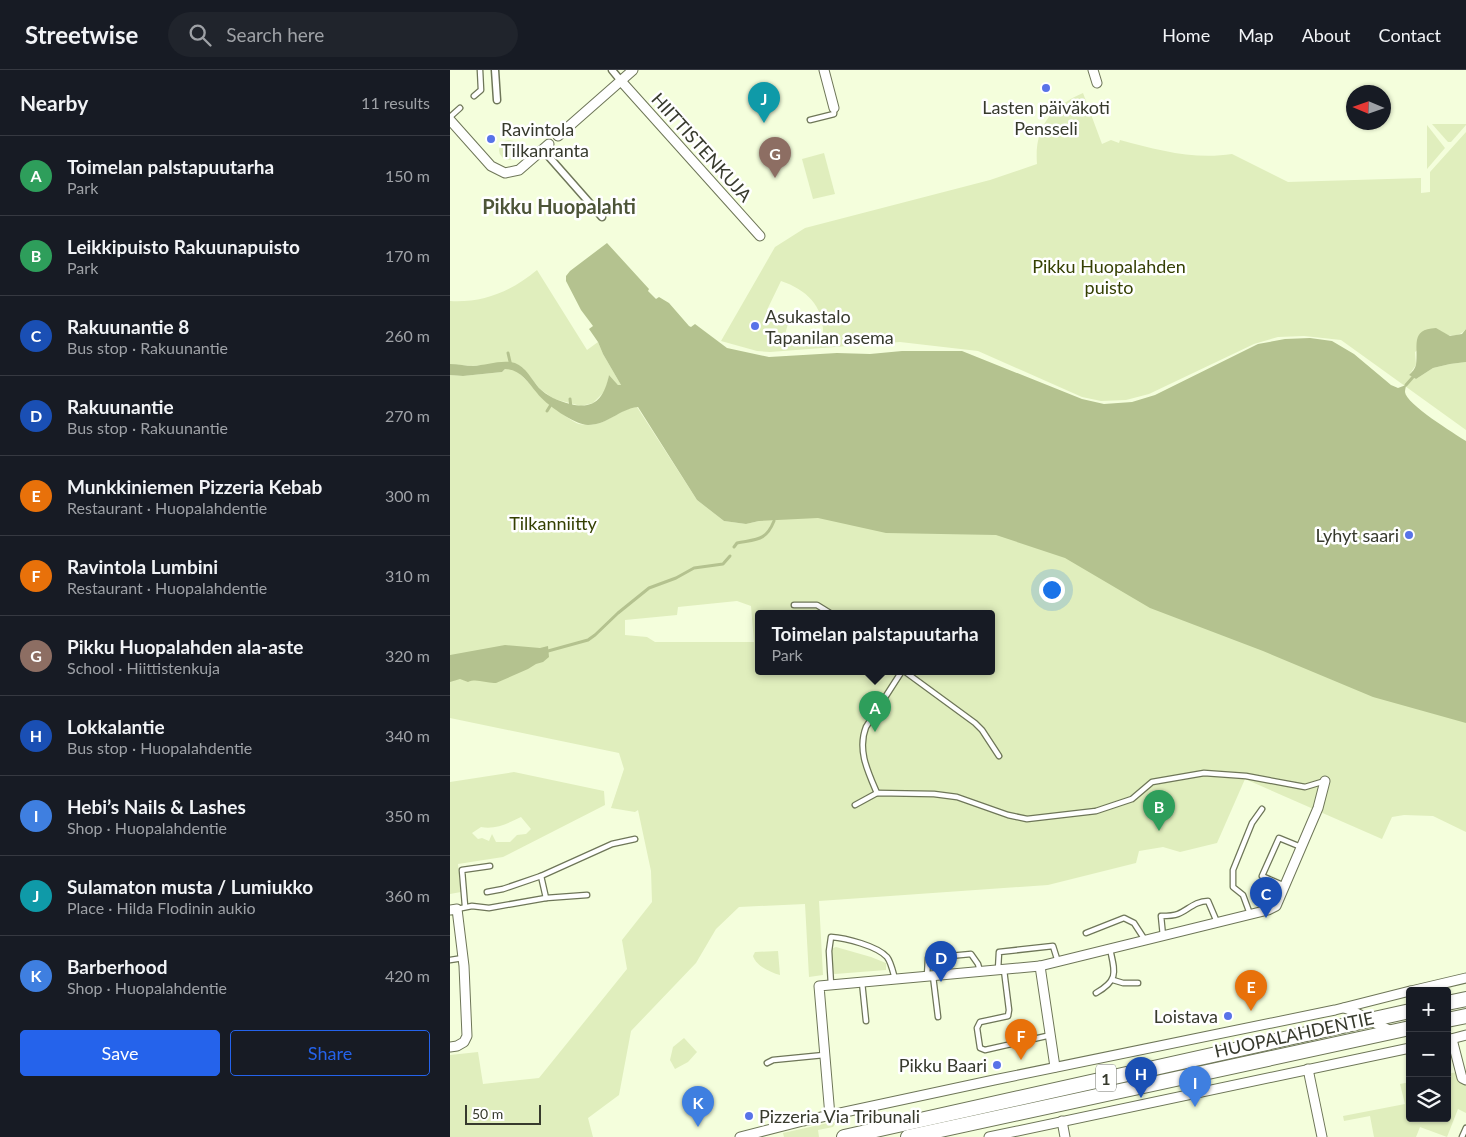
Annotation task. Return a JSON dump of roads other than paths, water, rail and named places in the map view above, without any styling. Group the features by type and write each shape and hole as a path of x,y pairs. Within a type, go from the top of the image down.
{"main road":[{"path":"1451,1002 1466,999"},
{"name":"HUOPALAHDENTIE","path":"844,1137 1406,1012"},
{"path":"1451,1019 1466,1016"},
{"name":"HUOPALAHDENTIE","path":"908,1137 1406,1029"}],"street":[{"path":"495,70 497,100"},
{"path":"612,70 621,81"},
{"path":"558,136 633,70"},
{"path":"824,70 834,108"},
{"path":"1092,70 1097,83"},
{"name":"HIITTISTENKUJA","path":"621,81 760,236"},
{"path":"450,118 491,166 505,173 519,170 546,147 602,217"},
{"path":"830,1116 818,986 1040,966 1268,910 1276,906 1285,886 1318,808 1325,781"},
{"path":"450,1047 464,1042 467,1036 464,958 457,909"},
{"path":"1040,966 1055,1067"},
{"name":"HUOPALAHDENTIE","path":"1428,987 1466,978"},
{"name":"HUOPALAHDENTIE","path":"740,1137 1055,1067 1344,1008 1406,992"},
{"name":"HUOPALAHDENTIE","path":"1344,1008 1355,1011 1378,1026 1394,1031"},
{"path":"1451,1039 1466,1035"},
{"path":"1451,1042 1462,1078 1466,1080"},
{"path":"989,1137 1406,1049"},
{"path":"1308,1070 1322,1137"},
{"path":"1062,1121 1065,1137"}],"lane":[{"path":"474,96 481,90 480,70"},
{"path":"450,118 460,108"},
{"path":"810,120 834,114 834,108"},
{"path":"794,605 817,605 825,610"},
{"path":"877,793 867,770 863,734 866,726 900,675"},
{"path":"909,675 975,723 982,730 999,756"},
{"path":"855,805 877,793 934,794 957,797 1008,815 1027,819 1096,811 1132,799 1152,782 1179,776 1204,773 1246,776 1305,787 1325,781"},
{"path":"1250,914 1243,895 1233,887 1233,870 1252,823 1262,809"},
{"path":"1285,886 1262,876 1279,838 1301,847"},
{"path":"487,892 503,889 541,876 612,844 635,839"},
{"path":"490,866 462,870 457,909 489,908 546,898 587,895"},
{"path":"541,876 546,898"},
{"path":"1162,936 1161,916 1177,915 1186,908 1202,901 1208,901 1217,922"},
{"path":"1086,933 1124,918 1134,923 1145,940"},
{"path":"831,985 829,951 832,937 878,950 888,958 895,979"},
{"path":"1050,1035 985,1050 980,1048 977,1028 980,1022 1008,1016 1009,1010 999,952 1053,946 1058,962"},
{"path":"1096,993 1108,986 1113,980 1115,972 1110,949"},
{"path":"938,1017 928,958 971,954 978,964 980,972"},
{"path":"450,960 464,958"},
{"path":"1113,980 1123,983 1138,983"},
{"path":"862,982 866,1021"},
{"path":"767,1062 824,1055"},
{"path":"1462,1137 1466,1128"}],"waterway":[{"path":"508,353 511,366"},
{"path":"1406,385 1413,377"},
{"path":"570,399 571,408"},
{"path":"547,411 552,403"},
{"path":"734,547 737,543 755,540 764,536 774,521"},
{"path":"548,651 588,640 649,588 676,578 694,568 723,564 730,556"}],"place":[{"name":"Lasten päiväkoti Pensseli","path":"1046,88"},
{"name":"Sulamaton musta / Lumiukko","path":"764,123"},
{"name":"Ravintola Tilkanranta","path":"491,139"},
{"name":"Pikku Huopalahden ala-aste","path":"775,178"},
{"name":"Asukastalo Tapanilan asema","path":"755,326"},
{"name":"Lyhyt saari","path":"1409,535"},
{"name":"Toimelan palstapuutarha","path":"875,732"},
{"name":"Leikkipuisto Rakuunapuisto","path":"1159,831"},
{"name":"Rakuunantie 8","path":"1266,918"},
{"name":"Rakuunantie","path":"941,982"},
{"name":"Munkkiniemen Pizzeria Kebab","path":"1251,1011"},
{"name":"Loistava","path":"1228,1016"},
{"name":"Ravintola Lumbini","path":"1021,1060"},
{"name":"Pikku Baari","path":"997,1065"},
{"name":"Lokkalantie","path":"1141,1098"},
{"name":"Hebi’s Nails & Lashes","path":"1195,1107"},
{"name":"Pizzeria Via Tribunali","path":"749,1116"},
{"name":"Barberhood","path":"698,1127"}],"district":[{"name":"Pikku Huopalahti","path":"559,206"}],"park label":[{"name":"Pikku Huopalahden puisto","path":"1109,276"},
{"name":"Tilkanniitty","path":"553,523"}]}
